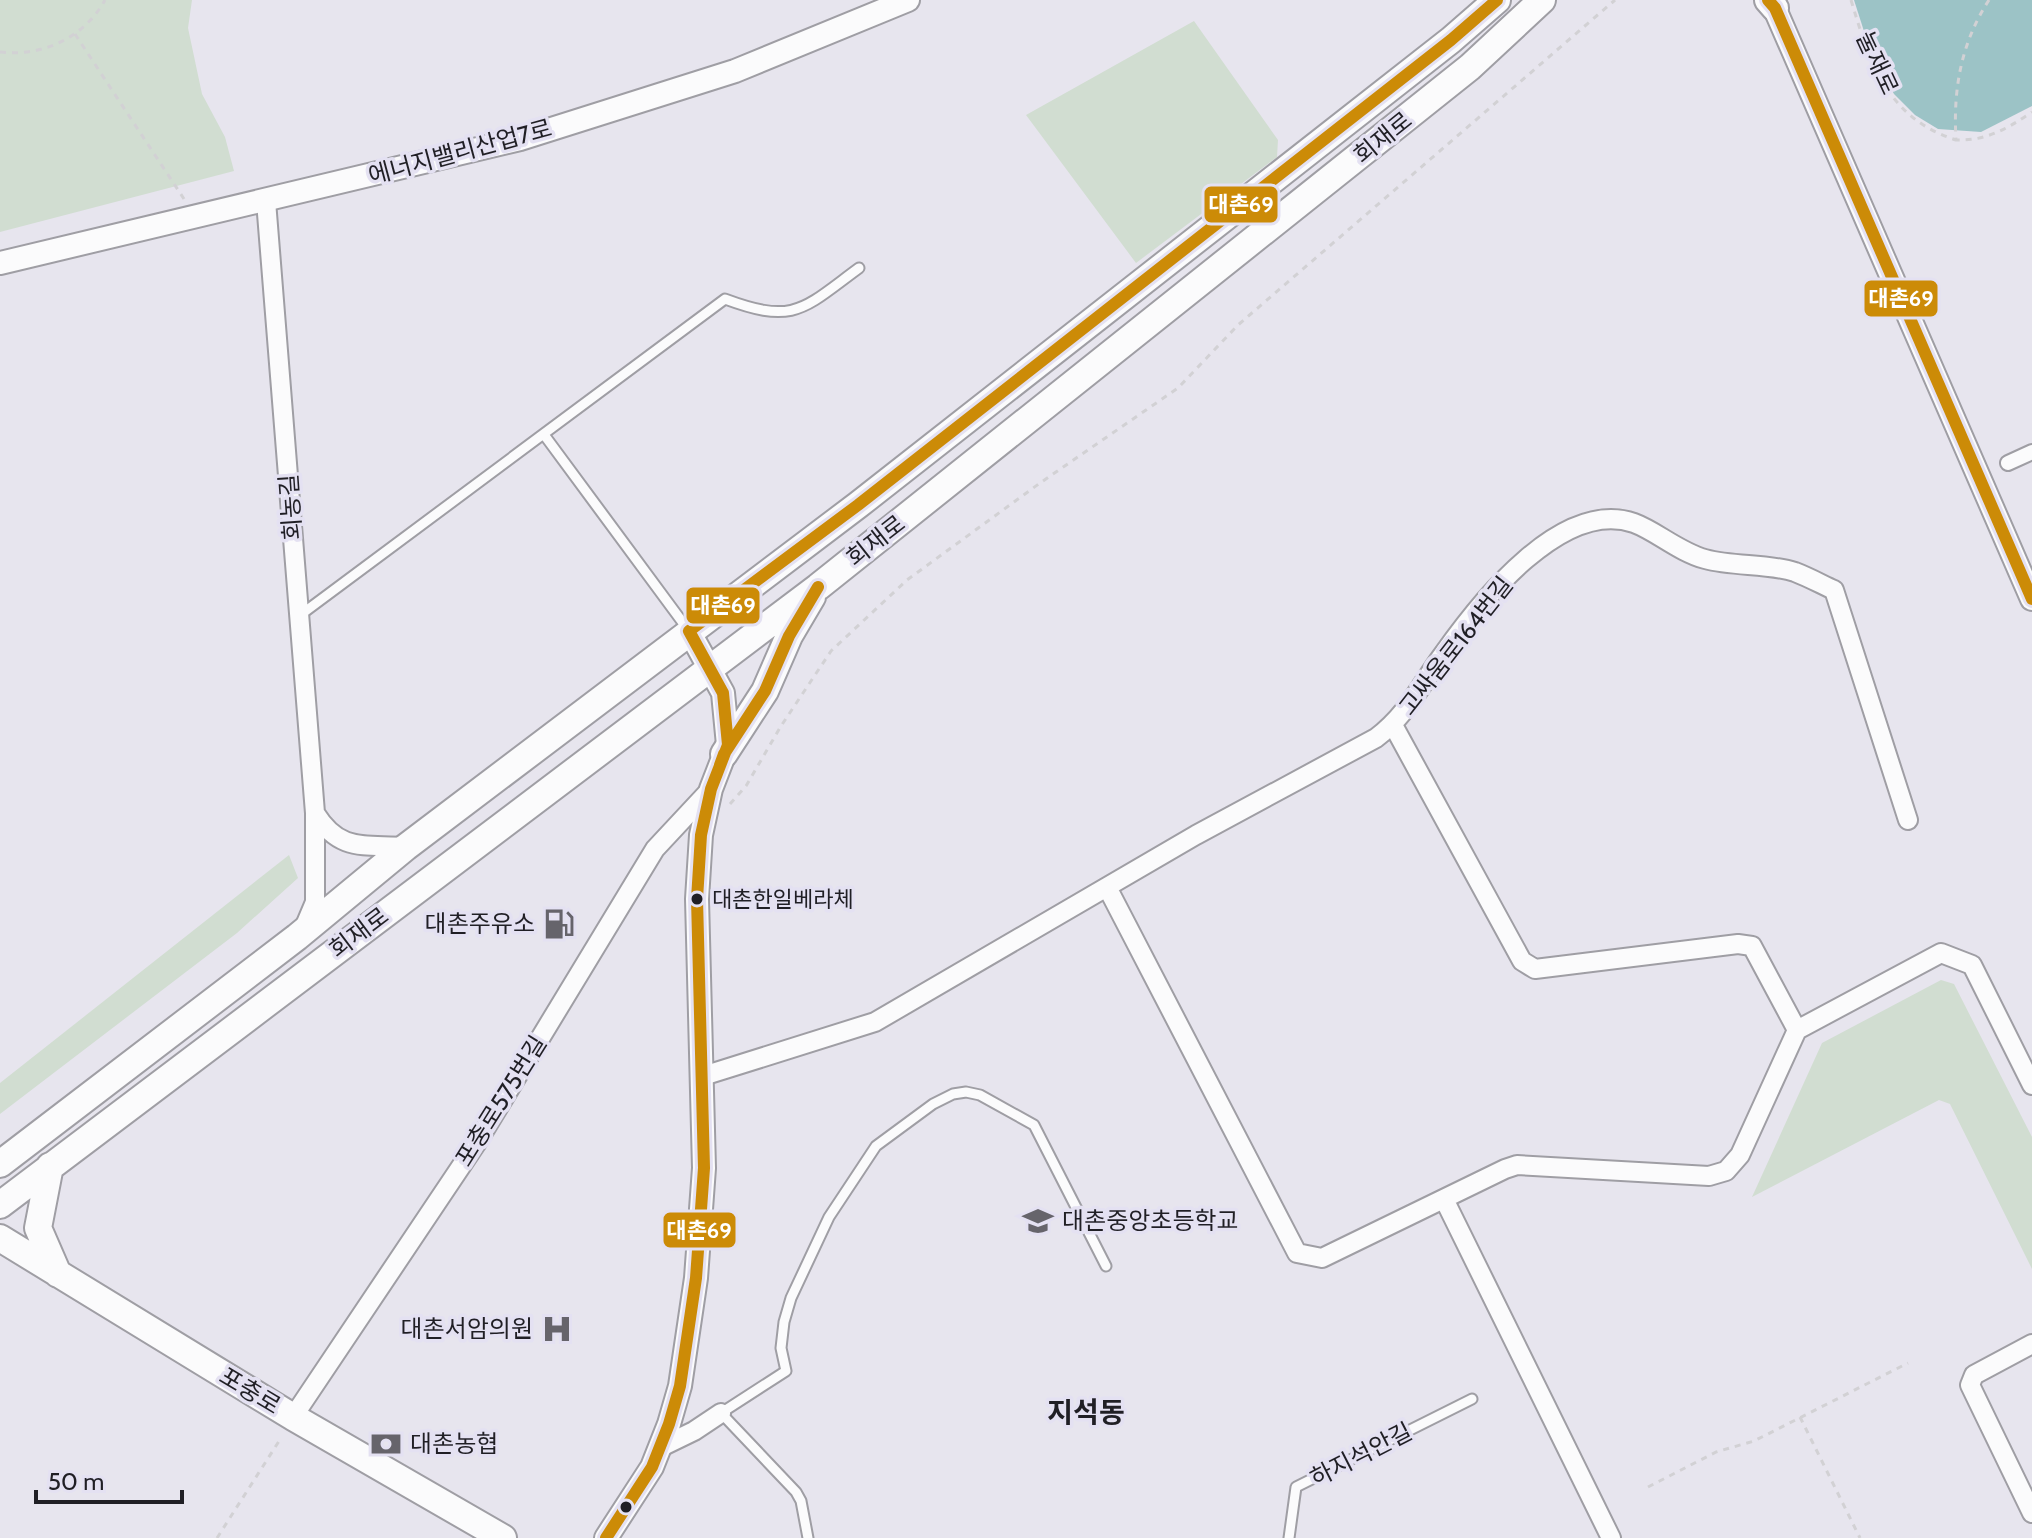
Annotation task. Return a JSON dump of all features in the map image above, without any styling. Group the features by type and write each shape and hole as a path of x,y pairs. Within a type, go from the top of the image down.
{"main road":[{"name":"회재로","path":"0,1164 297,937 406,847 858,505 1451,40 1497,0"},
{"name":"회재로","path":"0,1205 818,587 1458,77 1542,0"},
{"path":"724,754 765,691 789,636 818,587"},
{"path":"50,1166 38,1228 58,1274"},
{"name":"포충로","path":"4,1250 58,1274 293,1417 503,1538"}],"street":[{"name":"에너지밸리산업7로","path":"0,263 520,139 735,71 908,0"},
{"path":"1772,2 2032,599"},
{"name":"회농길","path":"266,201 315,813 315,902 306,925 297,937"},
{"path":"2008,463 2032,452"},
{"name":"고싸움로164번길","path":"703,1076 875,1022 1196,835 1354,752 1402,717 1445,652 1510,574 1541,546 1579,525 1605,520 1634,523 1701,558 1793,571 1834,590 1908,820"},
{"path":"606,1538 652,1467 680,1386 690,1328 704,1168 697,899 701,835 711,789 728,745 723,693 689,631"},
{"path":"1393,725 1522,961 1535,969 1738,944 1752,946 1797,1030"},
{"name":"포충로575번길","path":"293,1417 476,1144 655,849 711,789"},
{"path":"315,813 328,832 346,843 406,847"},
{"path":"1107,887 1297,1253 1322,1258 1517,1165 1709,1176 1726,1171 1740,1155 1797,1030 1941,953 1972,965 2032,1085"},
{"path":"1444,1199 1611,1538"},
{"path":"2032,1344 1974,1375 1970,1385 2032,1513"},
{"path":"659,1448 694,1431 721,1413"}],"lane":[{"path":"299,616 545,436 725,299 753,310 774,313 798,309 859,268"},
{"path":"545,436 689,631"},
{"path":"808,1538 801,1501 796,1492 721,1413 786,1371 781,1348 791,1298 829,1217 876,1146 933,1104 953,1094 966,1092 980,1095 1034,1125 1106,1266"},
{"name":"하지석안길","path":"1289,1538 1296,1487 1472,1399"}],"path":[{"path":"0,52 34,52 54,46 88,24 105,0"},
{"path":"728,806 746,786 831,651 907,580 1178,388 1238,325 1615,0"},
{"name":"눌재로","path":"1851,0 1875,68 1893,100 1912,119 1939,135 1956,140"},
{"path":"1989,0 1973,28 1959,68 1954,103 1956,140 1975,140 2005,130 2032,112"},
{"path":"75,34 195,216"},
{"path":"1648,1487 1716,1452 1754,1441 1908,1363"},
{"path":"217,1538 293,1417"},
{"path":"1800,1417 1860,1538"}],"shaded area":[{"path":"0,0 192,0 188,28 202,94 225,137 234,171 0,232"},
{"path":"1194,21 1278,140 1277,157 1136,263 1026,115"},
{"path":"289,855 298,878 237,933 0,1114 0,1083"},
{"path":"1941,980 1954,984 2032,1137 2032,1269 1950,1104 1939,1100 1752,1197 1822,1043"}],"water":[{"path":"1854,0 2032,0 2032,106 1981,132 1938,129 1915,115 1894,94 1870,50"}],"transit line":[{"name":"대촌69","path":"606,1538 652,1467 669,1424 680,1386 696,1278 704,1168 697,899 701,835 711,789 728,745 723,693 689,631 858,505 1451,40 1497,0"},
{"name":"대촌69","path":"1768,0 1775,8 2032,599"},
{"name":"대촌69","path":"720,765 765,691 789,636 818,587"}],"place":[{"name":"대촌한일베라체","path":"697,899"},
{"name":"대촌주유소","path":"559,924"},
{"name":"대촌중앙초등학교","path":"1038,1221"},
{"name":"대촌서암의원","path":"557,1329"},
{"name":"대촌농협","path":"386,1444"}],"district":[{"name":"지석동","path":"1086,1412"}]}
